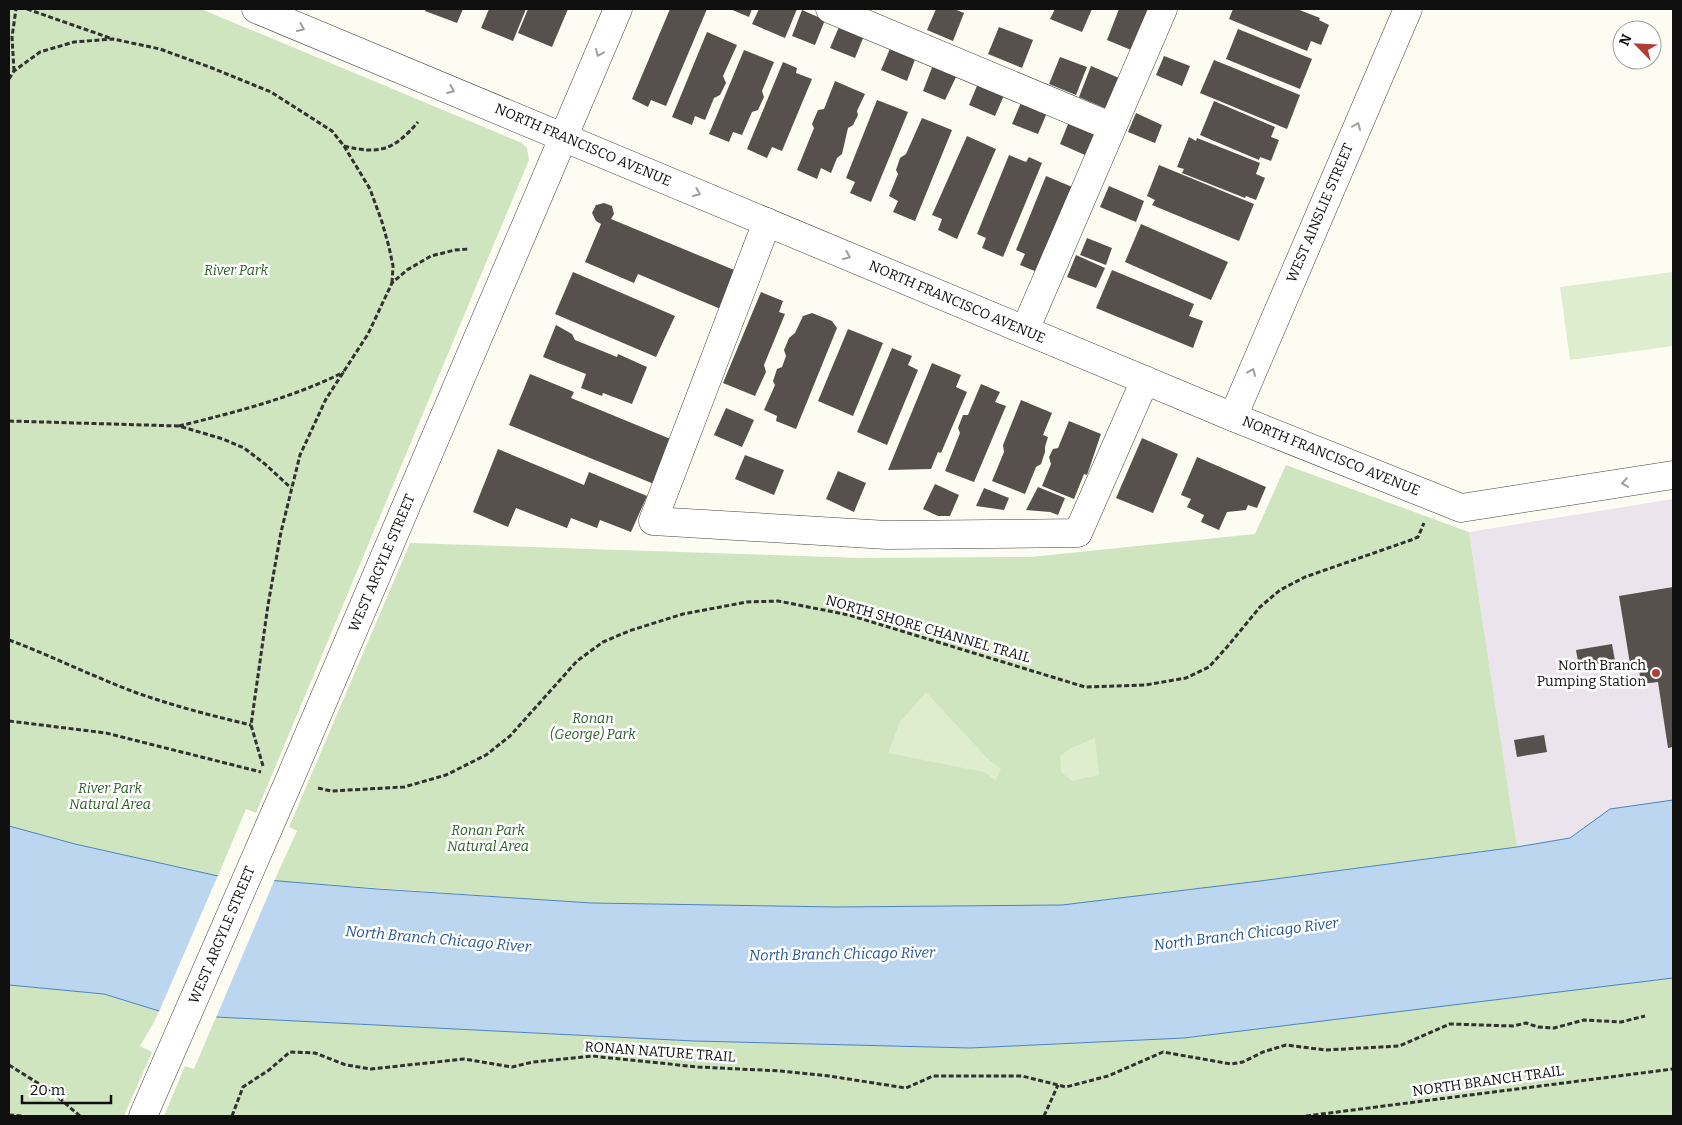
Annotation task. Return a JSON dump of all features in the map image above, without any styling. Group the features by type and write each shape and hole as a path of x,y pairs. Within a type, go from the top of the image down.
{"street":[{"name":"NORTH FRANCISCO AVENUE","path":"256,9 1233,417 1461,508 1673,475"},
{"name":"WEST ARGYLE STREET","path":"144,1116 618,9"},
{"path":"830,9 1112,127"},
{"path":"1025,330 1163,9"},
{"name":"WEST AINSLIE STREET","path":"1233,417 1408,9"},
{"path":"767,222 653,521 887,536 1078,533 1145,380"}],"path":[{"path":"14,71 12,36 16,9"},
{"path":"9,721 106,733 265,773 251,725 268,605 290,488 300,455 313,424 326,399 368,334 392,283 393,266 382,222 370,189 344,146 332,131 272,92 212,68 160,49 113,39 27,9"},
{"path":"9,78 14,71 40,52 74,42 113,39"},
{"path":"344,146 363,151 383,150 398,142 418,122"},
{"path":"392,283 407,270 431,256 455,250 469,249"},
{"path":"179,426 289,396 345,372"},
{"path":"9,421 179,426 215,436 244,448 265,464 290,488"},
{"name":"NORTH SHORE CHANNEL TRAIL","path":"316,788 331,791 404,787 446,775 486,755 510,736 577,661 603,642 629,631 683,614 747,602 778,601 849,615 1085,687 1146,685 1186,678 1209,667 1260,607 1280,590 1305,577 1418,537 1436,498"},
{"path":"9,640 137,693 202,714 251,725"},
{"name":"RONAN NATURE TRAIL","path":"232,1116 243,1087 270,1070 290,1052 315,1053 346,1065 371,1069 464,1059 512,1066 592,1056 698,1067 781,1071 829,1076 906,1088 933,1076 1022,1076 1066,1086 1108,1076 1163,1052 1231,1064 1242,1062 1263,1052 1286,1045 1326,1050 1400,1046 1450,1024 1512,1026 1526,1023 1538,1027 1554,1028 1584,1020 1621,1022 1645,1016"},
{"path":"9,1065 52,1092 80,1116"},
{"name":"NORTH BRANCH TRAIL","path":"1306,1116 1673,1069"},
{"path":"1044,1116 1058,1085"},
{"path":"9,1115 23,1116"}],"shaded area":[{"path":"1673,499 1673,800 1610,809 1570,838 1517,847 1469,532"}],"green space":[{"name":"River Park","path":"9,9 201,9 522,143 527,148 529,160 256,813 246,809 218,876 75,844 9,826"},
{"path":"1673,272 1673,346 1570,360 1560,287"},
{"name":"Ronan (George) Park","path":"1286,465 1469,532 1517,847 1062,905 837,907 592,903 274,881 297,831 289,827 410,543 862,558 1030,557 1255,534"},
{"path":"926,692 990,761 1001,768 996,781 984,772 888,753 900,722"},
{"path":"1095,738 1099,775 1072,781 1061,772 1060,756 1071,748"},
{"path":"1673,978 1673,1116 164,1116 185,1066 194,1069 216,1017 694,1041 970,1048 1184,1038"},
{"path":"9,985 104,994 159,1011 140,1046 152,1052 124,1116 9,1116"}],"water":[{"name":"North Branch Chicago River","path":"1673,800 1673,978 1184,1038 970,1048 694,1041 216,1017 159,1011 104,994 9,985 9,826 75,844 218,876 377,889 592,903 837,907 1062,905 1260,881 1517,847 1570,838 1610,809"}],"pier":[{"path":"219,873 275,879 215,1020 158,1014"}],"building":[{"path":"426,9 463,9 457,23 425,11"},
{"path":"489,9 526,9 513,41 481,28"},
{"path":"528,9 568,9 552,47 518,33"},
{"path":"670,9 707,9 666,106 651,100 648,107 632,99"},
{"path":"730,9 752,9 749,17"},
{"path":"759,9 797,9 785,38 752,24"},
{"path":"936,9 954,9 964,13 953,41 927,30"},
{"path":"1055,9 1092,9 1082,32 1050,19"},
{"path":"1119,9 1154,9 1136,52 1107,40"},
{"path":"1233,9 1297,9 1320,18 1319,20 1329,25 1321,45 1311,41 1307,51 1229,19"},
{"path":"802,10 825,20 815,45 792,36"},
{"path":"841,22 866,31 855,58 830,48"},
{"path":"999,27 1033,40 1022,68 988,54"},
{"path":"1238,29 1312,59 1300,89 1226,59"},
{"path":"707,32 737,45 723,76 726,83 720,95 714,98 705,120 695,116 692,125 672,117"},
{"path":"892,44 917,54 907,81 881,70"},
{"path":"744,50 774,62 762,91 764,97 758,110 752,112 742,135 733,132 729,142 709,134"},
{"path":"1164,56 1190,66 1182,86 1156,75"},
{"path":"1060,57 1087,67 1076,95 1049,84"},
{"path":"1214,60 1300,95 1287,129 1200,93"},
{"path":"783,62 797,68 796,73 812,79 782,151 772,147 767,158 747,149"},
{"path":"933,65 957,75 945,100 923,91"},
{"path":"1091,66 1119,78 1107,109 1079,97"},
{"path":"835,81 865,94 853,125 848,128 842,154 837,158 831,173 821,168 817,179 797,170 814,128 812,124 818,110 824,109"},
{"path":"979,81 1005,93 995,116 969,105"},
{"path":"1023,98 1049,108 1038,134 1012,124"},
{"path":"877,100 908,112 871,202 850,193 855,182 846,178"},
{"path":"1214,101 1275,127 1271,137 1279,140 1271,161 1260,157 1259,160 1200,135"},
{"path":"1136,113 1162,125 1155,143 1128,132"},
{"path":"922,118 952,130 915,221 893,212 898,201 889,196 898,174 896,170 900,158 906,154"},
{"path":"1070,119 1096,130 1085,155 1060,144"},
{"path":"967,136 996,149 957,239 938,230 942,219 932,215"},
{"path":"1189,137 1196,141 1197,138 1260,163 1256,174 1265,178 1256,200 1246,196 1245,198 1182,173 1184,169 1177,167"},
{"path":"1009,155 1026,162 1029,157 1042,163 1003,257 982,248 986,238 977,234"},
{"path":"1159,165 1254,204 1239,241 1152,205 1155,200 1147,196"},
{"path":"1046,176 1077,189 1042,274 1020,265 1025,254 1016,250"},
{"path":"1109,186 1144,201 1136,222 1100,207"},
{"path":"604,203 612,206 614,214 611,219 739,272 723,310 638,274 634,283 585,262 601,224 596,221 592,213 596,205"},
{"path":"1141,224 1228,262 1211,300 1125,262"},
{"path":"1087,238 1112,248 1106,265 1080,255"},
{"path":"1076,255 1105,268 1096,288 1067,277"},
{"path":"1112,270 1194,304 1189,316 1203,321 1193,348 1096,308"},
{"path":"573,272 675,316 656,357 555,314"},
{"path":"761,292 783,301 779,312 785,314 764,365 766,372 755,396 723,383"},
{"path":"812,313 832,321 837,328 796,429 776,421 777,416 764,410 775,385 773,381 777,369 782,367 786,356 784,350 789,338 795,333 803,316"},
{"path":"556,325 572,334 575,340 617,357 618,354 647,367 632,404 603,393 602,396 581,388 586,374 543,357"},
{"path":"848,329 883,343 853,416 818,401"},
{"path":"892,348 912,356 908,365 918,370 887,445 857,432"},
{"path":"932,363 961,375 956,387 967,392 941,453 938,452 931,469 888,470"},
{"path":"530,374 574,392 571,398 673,440 654,484 509,425"},
{"path":"981,384 1000,392 995,402 1006,406 974,482 945,471 960,433 958,428 963,415 968,415"},
{"path":"1021,400 1052,413 1043,435 1048,437 1041,464 1036,467 1025,494 992,481 1004,452 1003,445"},
{"path":"726,408 754,420 742,447 714,435"},
{"path":"1069,421 1101,434 1087,475 1084,474 1074,499 1042,486 1051,464 1049,457 1053,449 1058,448"},
{"path":"1142,438 1178,454 1153,513 1116,498"},
{"path":"498,449 584,485 589,472 647,496 631,532 600,520 597,528 571,518 567,528 516,508 508,527 473,512"},
{"path":"745,455 784,470 774,495 735,479"},
{"path":"1197,457 1266,487 1257,508 1248,505 1246,510 1227,512 1219,530 1201,522 1204,515 1187,507 1191,499 1181,495"},
{"path":"838,471 866,483 854,512 826,499"},
{"path":"935,484 959,495 950,516 938,516 923,509"},
{"path":"1038,487 1065,498 1058,515 1050,512 1026,510"},
{"path":"984,488 1009,498 1004,510 976,506"},
{"name":"North Branch Pumping Station","path":"1673,587 1673,747 1668,748 1658,682 1641,684 1638,662 1630,664 1619,596"},
{"path":"1612,644 1615,661 1579,667 1576,650"},
{"path":"1544,735 1547,752 1517,757 1514,740"}],"place":[{"name":"North Branch Pumping Station","path":"1656,673"}],"park label":[{"name":"River Park Natural Area","path":"110,796"},
{"name":"Ronan Park Natural Area","path":"488,838"}]}
